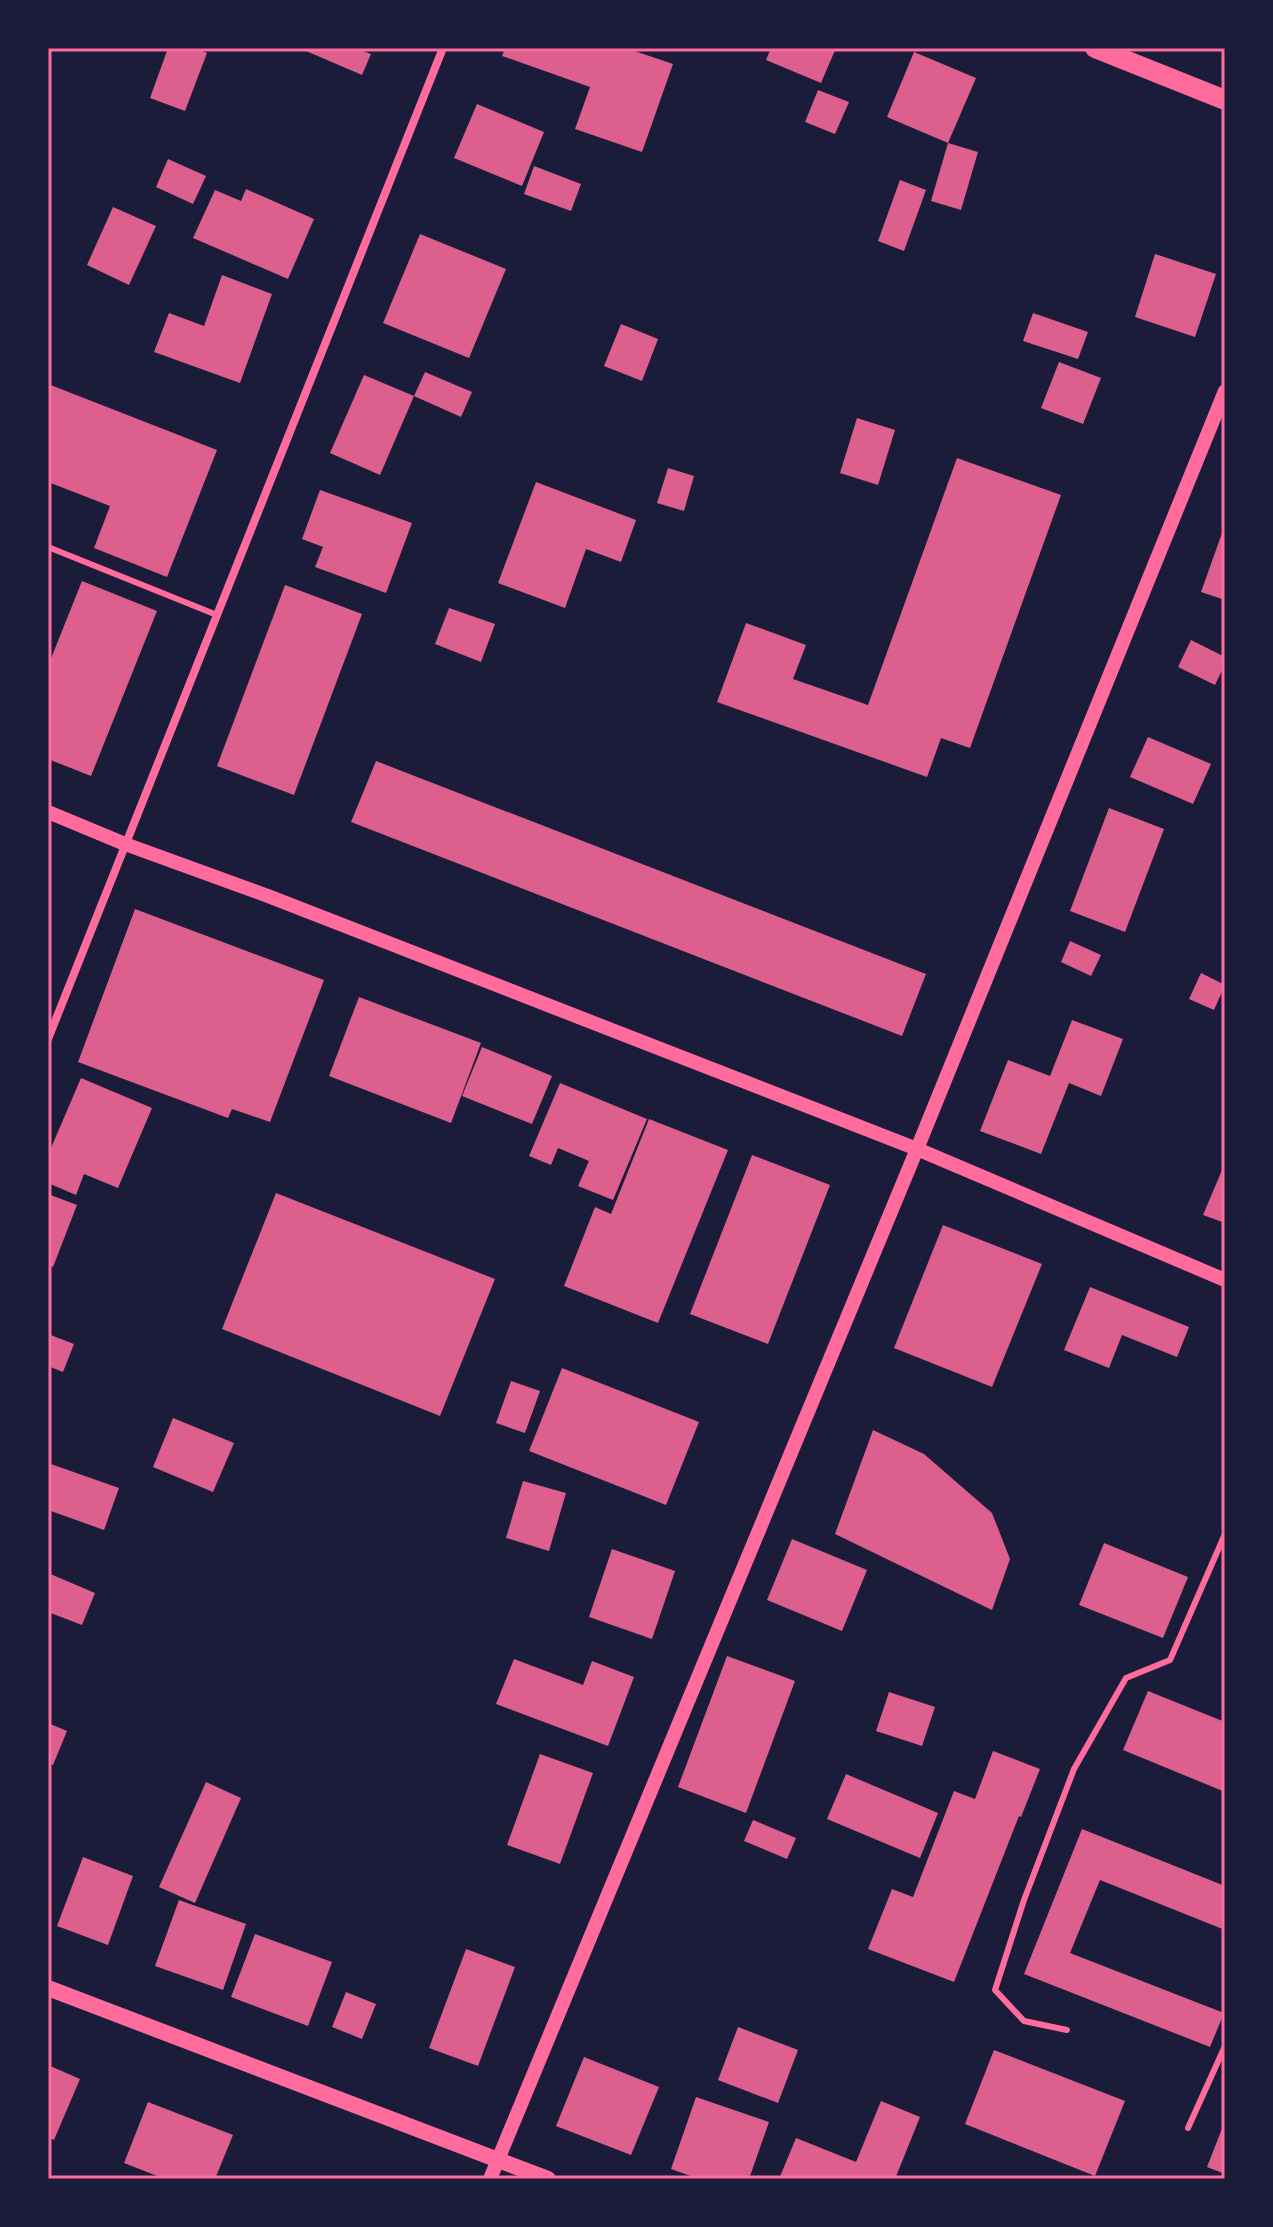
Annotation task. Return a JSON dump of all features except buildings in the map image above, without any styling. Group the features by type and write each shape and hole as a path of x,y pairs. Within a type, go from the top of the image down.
{"main road":[{"path":"1095,48 1225,100"},
{"path":"48,1988 548,2179"}],"street":[{"path":"48,1039 443,48"},
{"path":"490,2179 917,1149 1225,391"},
{"path":"48,812 917,1149 1225,1280"}],"lane":[{"path":"48,547 217,615"},
{"path":"1067,2030 1024,2021 995,1990 1024,1900 1074,1769 1126,1678 1170,1660 1225,1534"},
{"path":"1188,2128 1225,2046"}]}
